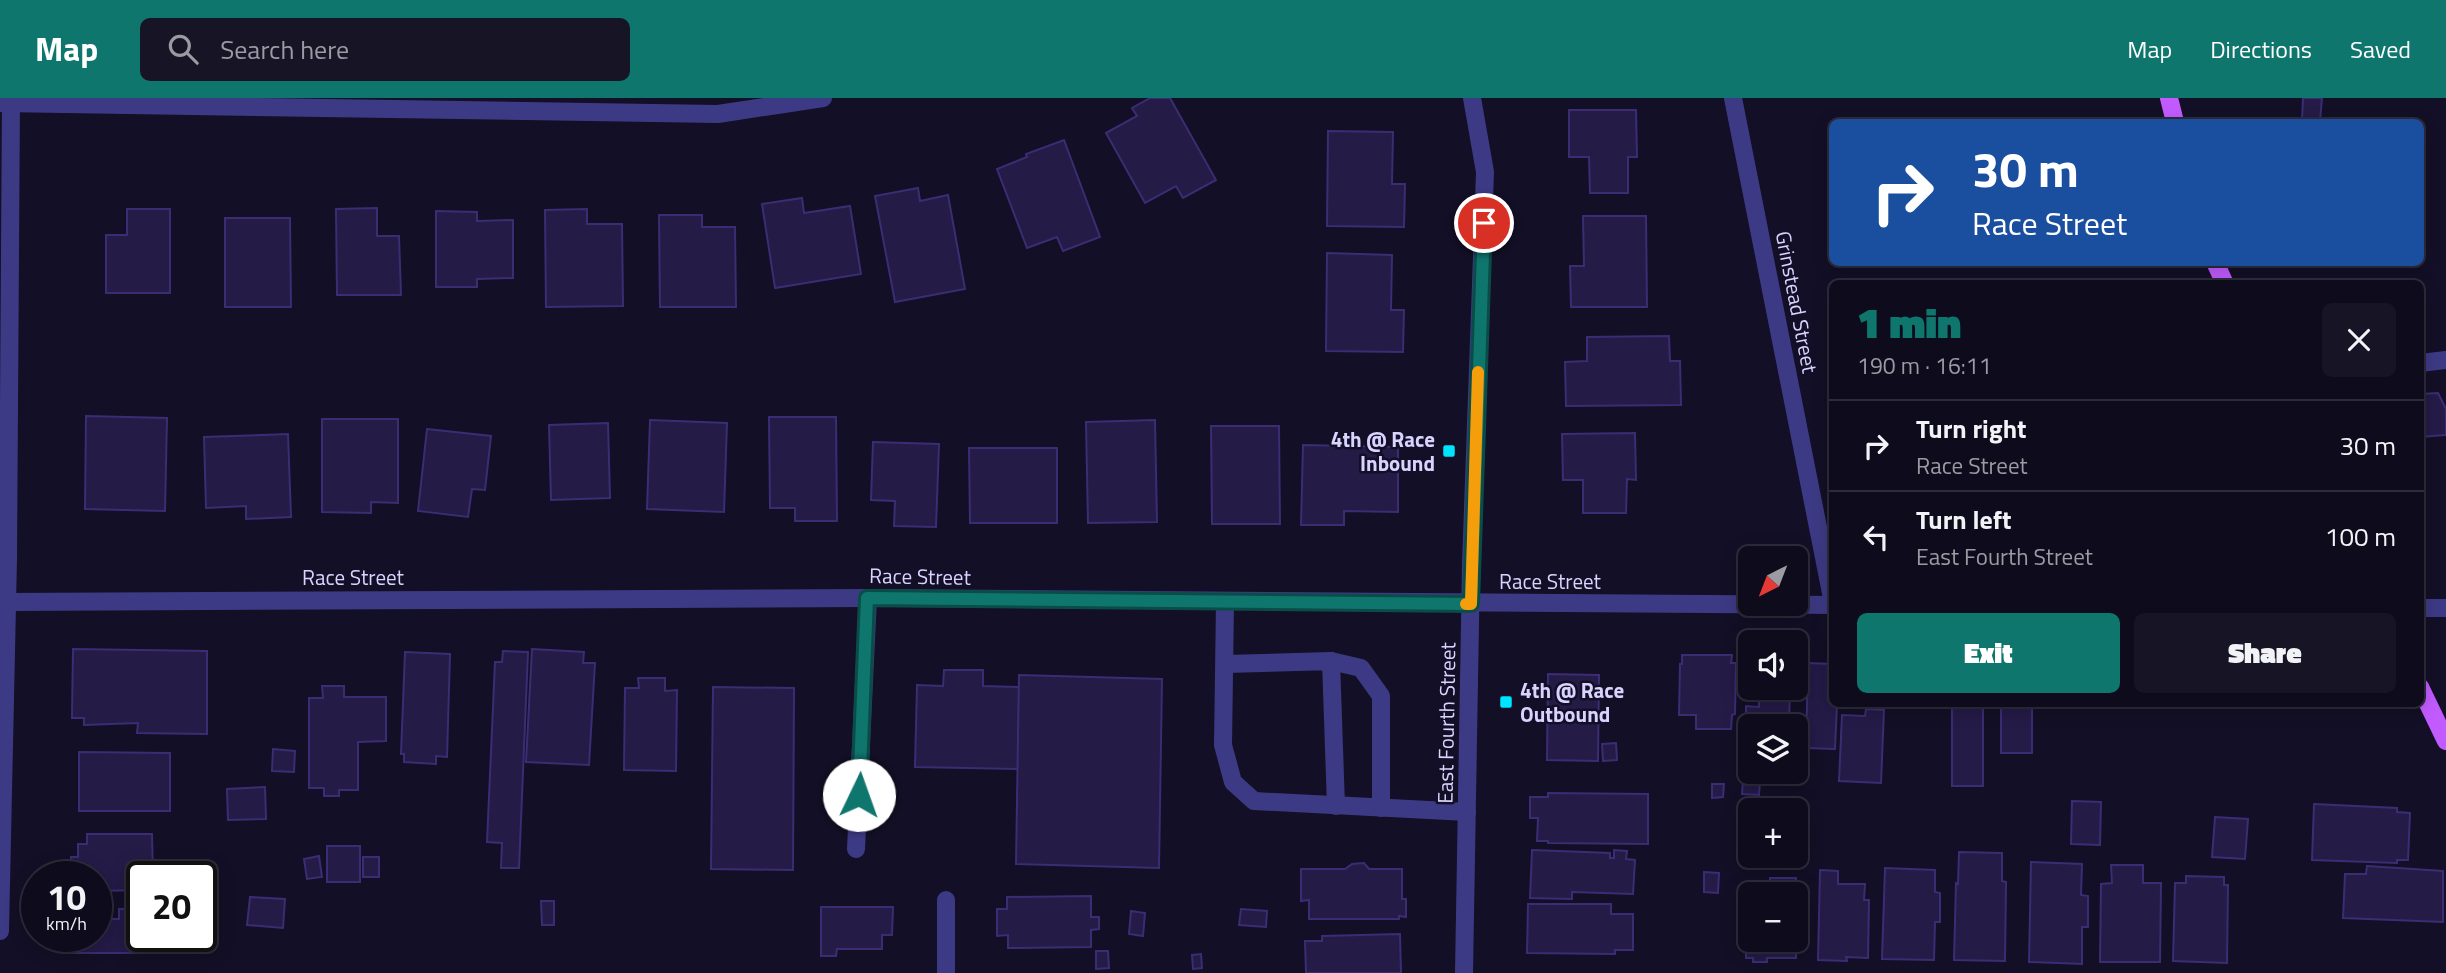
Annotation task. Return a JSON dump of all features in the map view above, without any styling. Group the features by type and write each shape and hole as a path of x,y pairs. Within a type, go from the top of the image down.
{"main road":[{"path":"2168,98 2174,119"},
{"path":"2424,695 2446,741"}],"street":[{"path":"0,931 7,602 4,558 7,101 718,114 823,98"},
{"name":"East Fourth Street","path":"1464,973 1471,604 1485,172 1472,98"},
{"name":"Grinstead Street","path":"1733,98 1829,583"},
{"path":"2424,363 2446,360"},
{"path":"856,849 867,598"},
{"name":"Race Street","path":"7,602 867,598 1829,605"},
{"path":"1225,602 1223,746 1233,782 1254,801 1467,812"},
{"path":"2424,608 2446,608"},
{"path":"1225,664 1331,661 1361,668 1381,696 1381,808"},
{"path":"1331,661 1336,806"},
{"path":"946,900 946,973"}],"building":[{"path":"1150,98 1170,98 1216,180 1183,198 1176,186 1145,203 1106,133 1137,116 1132,108"},
{"path":"2303,98 2322,98 2320,119 2302,119"},
{"path":"1569,110 1636,110 1637,157 1628,157 1628,193 1590,193 1589,157 1569,157"},
{"path":"1328,131 1393,132 1392,184 1405,184 1404,227 1327,226"},
{"path":"1064,140 1100,237 1063,251 1057,237 1027,248 997,169 1027,157 1026,154"},
{"path":"918,188 920,201 948,195 965,289 895,302 875,196"},
{"path":"802,198 804,213 850,206 861,274 775,288 762,204"},
{"path":"377,208 377,236 399,236 401,295 337,295 336,209"},
{"path":"127,209 170,209 170,293 106,293 106,235 127,235"},
{"path":"587,209 587,224 622,224 623,306 546,307 545,210"},
{"path":"436,211 477,212 477,221 513,220 513,278 477,279 477,287 436,287"},
{"path":"659,215 702,215 702,227 735,227 736,307 660,307"},
{"path":"1583,216 1646,216 1647,307 1571,307 1570,266 1584,266"},
{"path":"225,218 290,218 291,307 225,307"},
{"path":"1327,253 1392,255 1391,310 1404,310 1403,352 1326,351"},
{"path":"1669,336 1670,361 1680,361 1681,405 1566,406 1565,362 1587,361 1587,337"},
{"path":"2438,393 2446,409 2446,435 2424,437 2424,394"},
{"path":"86,416 167,418 165,511 85,509"},
{"path":"769,417 836,417 837,521 795,521 795,508 770,508"},
{"path":"322,419 398,419 398,503 371,502 371,513 322,512"},
{"path":"650,420 727,423 724,512 647,509"},
{"path":"1155,420 1157,522 1088,523 1086,422"},
{"path":"608,423 610,498 551,500 549,425"},
{"path":"1211,426 1279,426 1280,524 1212,524"},
{"path":"427,429 491,436 485,490 472,489 468,517 418,511"},
{"path":"1635,433 1636,480 1627,479 1626,513 1583,513 1583,480 1563,480 1562,434"},
{"path":"288,434 291,517 246,519 246,506 206,508 204,437"},
{"path":"873,442 939,444 936,527 894,526 895,501 871,500"},
{"path":"1303,445 1398,447 1398,512 1344,511 1344,525 1301,525"},
{"path":"969,448 1057,448 1057,523 970,523"},
{"path":"73,649 207,651 207,734 137,733 138,723 84,725 84,718 72,718"},
{"path":"532,649 584,652 583,663 595,663 589,765 526,762"},
{"path":"503,651 528,652 519,868 501,868 502,843 487,842 495,662 502,662"},
{"path":"405,652 450,654 447,757 436,756 436,764 404,762 404,754 401,754"},
{"path":"1682,655 1732,655 1731,663 1736,663 1735,714 1732,715 1731,729 1696,729 1696,715 1679,715"},
{"path":"1808,663 1829,664 1829,707 1837,707 1835,749 1808,748"},
{"path":"944,670 983,670 983,686 1019,687 1018,769 915,767 917,685 943,686"},
{"path":"1548,674 1599,675 1598,761 1547,760"},
{"path":"1019,675 1162,679 1159,868 1016,864"},
{"path":"638,678 665,678 665,691 677,690 676,771 624,770 625,688 639,688"},
{"path":"322,686 344,686 344,697 386,697 386,741 358,742 358,790 339,790 339,796 324,796 324,788 309,788 309,698 323,698"},
{"path":"713,687 794,688 793,870 711,869"},
{"path":"1759,700 1790,700 1789,714 1746,714 1746,706 1759,707"},
{"path":"1952,707 1983,707 1983,786 1952,786"},
{"path":"2001,707 2032,707 2032,753 2001,753"},
{"path":"1866,709 1884,710 1881,783 1839,781 1842,715 1865,716"},
{"path":"1616,743 1617,760 1603,761 1602,744"},
{"path":"273,749 295,751 294,772 272,771"},
{"path":"79,752 170,753 170,811 79,811"},
{"path":"1712,784 1724,784 1723,797 1712,798"},
{"path":"1743,784 1760,784 1759,795 1742,794"},
{"path":"265,787 266,819 228,820 227,789"},
{"path":"1548,793 1648,794 1648,844 1537,841 1538,818 1530,818 1530,797 1548,797"},
{"path":"2072,801 2101,802 2100,845 2071,844"},
{"path":"2314,804 2397,808 2397,812 2410,813 2408,860 2397,860 2397,863 2312,860"},
{"path":"2215,817 2248,819 2245,859 2212,857"},
{"path":"87,834 152,834 153,861 126,861 126,890 112,891 112,861 71,861 71,857 78,857 78,844 87,844"},
{"path":"327,846 360,846 360,882 327,882"},
{"path":"1532,850 1610,853 1610,858 1614,858 1614,850 1627,851 1626,859 1635,860 1633,894 1572,892 1572,899 1530,898"},
{"path":"1959,852 2002,853 2002,881 2006,882 2005,961 1954,960"},
{"path":"319,856 322,877 307,879 304,859"},
{"path":"363,857 379,857 379,877 363,877"},
{"path":"2031,862 2082,864 2081,895 2088,896 2088,927 2082,927 2082,964 2029,962"},
{"path":"1364,863 1369,869 1402,869 1402,899 1406,899 1406,917 1309,919 1309,900 1301,901 1301,869 1345,869 1352,864"},
{"path":"2111,865 2143,865 2143,883 2161,883 2160,962 2100,962 2101,884 2112,883"},
{"path":"2367,866 2443,871 2443,922 2343,918 2345,874 2366,874"},
{"path":"1885,868 1935,870 1935,892 1940,893 1940,922 1935,922 1934,960 1882,959"},
{"path":"1820,870 1838,871 1838,884 1865,884 1864,900 1869,900 1868,958 1846,957 1847,961 1818,960"},
{"path":"1704,872 1719,873 1718,893 1704,892"},
{"path":"2186,876 2224,877 2224,885 2228,885 2227,963 2173,961 2175,883 2186,883"},
{"path":"1770,878 1796,878 1796,882 1770,882"},
{"path":"1091,896 1091,917 1099,917 1099,929 1091,930 1091,947 1008,948 1008,935 997,936 997,909 1007,909 1007,897"},
{"path":"250,897 285,899 283,928 247,925"},
{"path":"541,901 554,901 554,925 542,925"},
{"path":"1528,904 1611,904 1611,914 1633,914 1633,950 1615,950 1615,954 1527,953"},
{"path":"821,907 893,907 892,935 882,935 882,949 837,949 836,956 821,956"},
{"path":"119,909 126,909 126,952 189,953 72,953 112,952 112,919 119,919"},
{"path":"1241,909 1267,911 1266,927 1239,925"},
{"path":"1131,911 1145,913 1143,936 1129,934"},
{"path":"1400,934 1401,973 1306,973 1305,941 1322,941 1322,936"},
{"path":"1096,951 1108,951 1109,968 1096,969"},
{"path":"1746,952 1796,952 1796,958 1767,958 1767,962 1753,962 1753,958 1746,958"},
{"path":"1201,954 1202,968 1193,969 1192,955"}],"slow traffic":[{"path":"1466,604 1471,604 1478,372"}],"place":[{"name":"4th @ Race Inbound","path":"1449,451"},
{"name":"4th @ Race Outbound","path":"1506,702"}],"route":[{"path":"859,795 867,598 1471,604 1484,223"}]}
